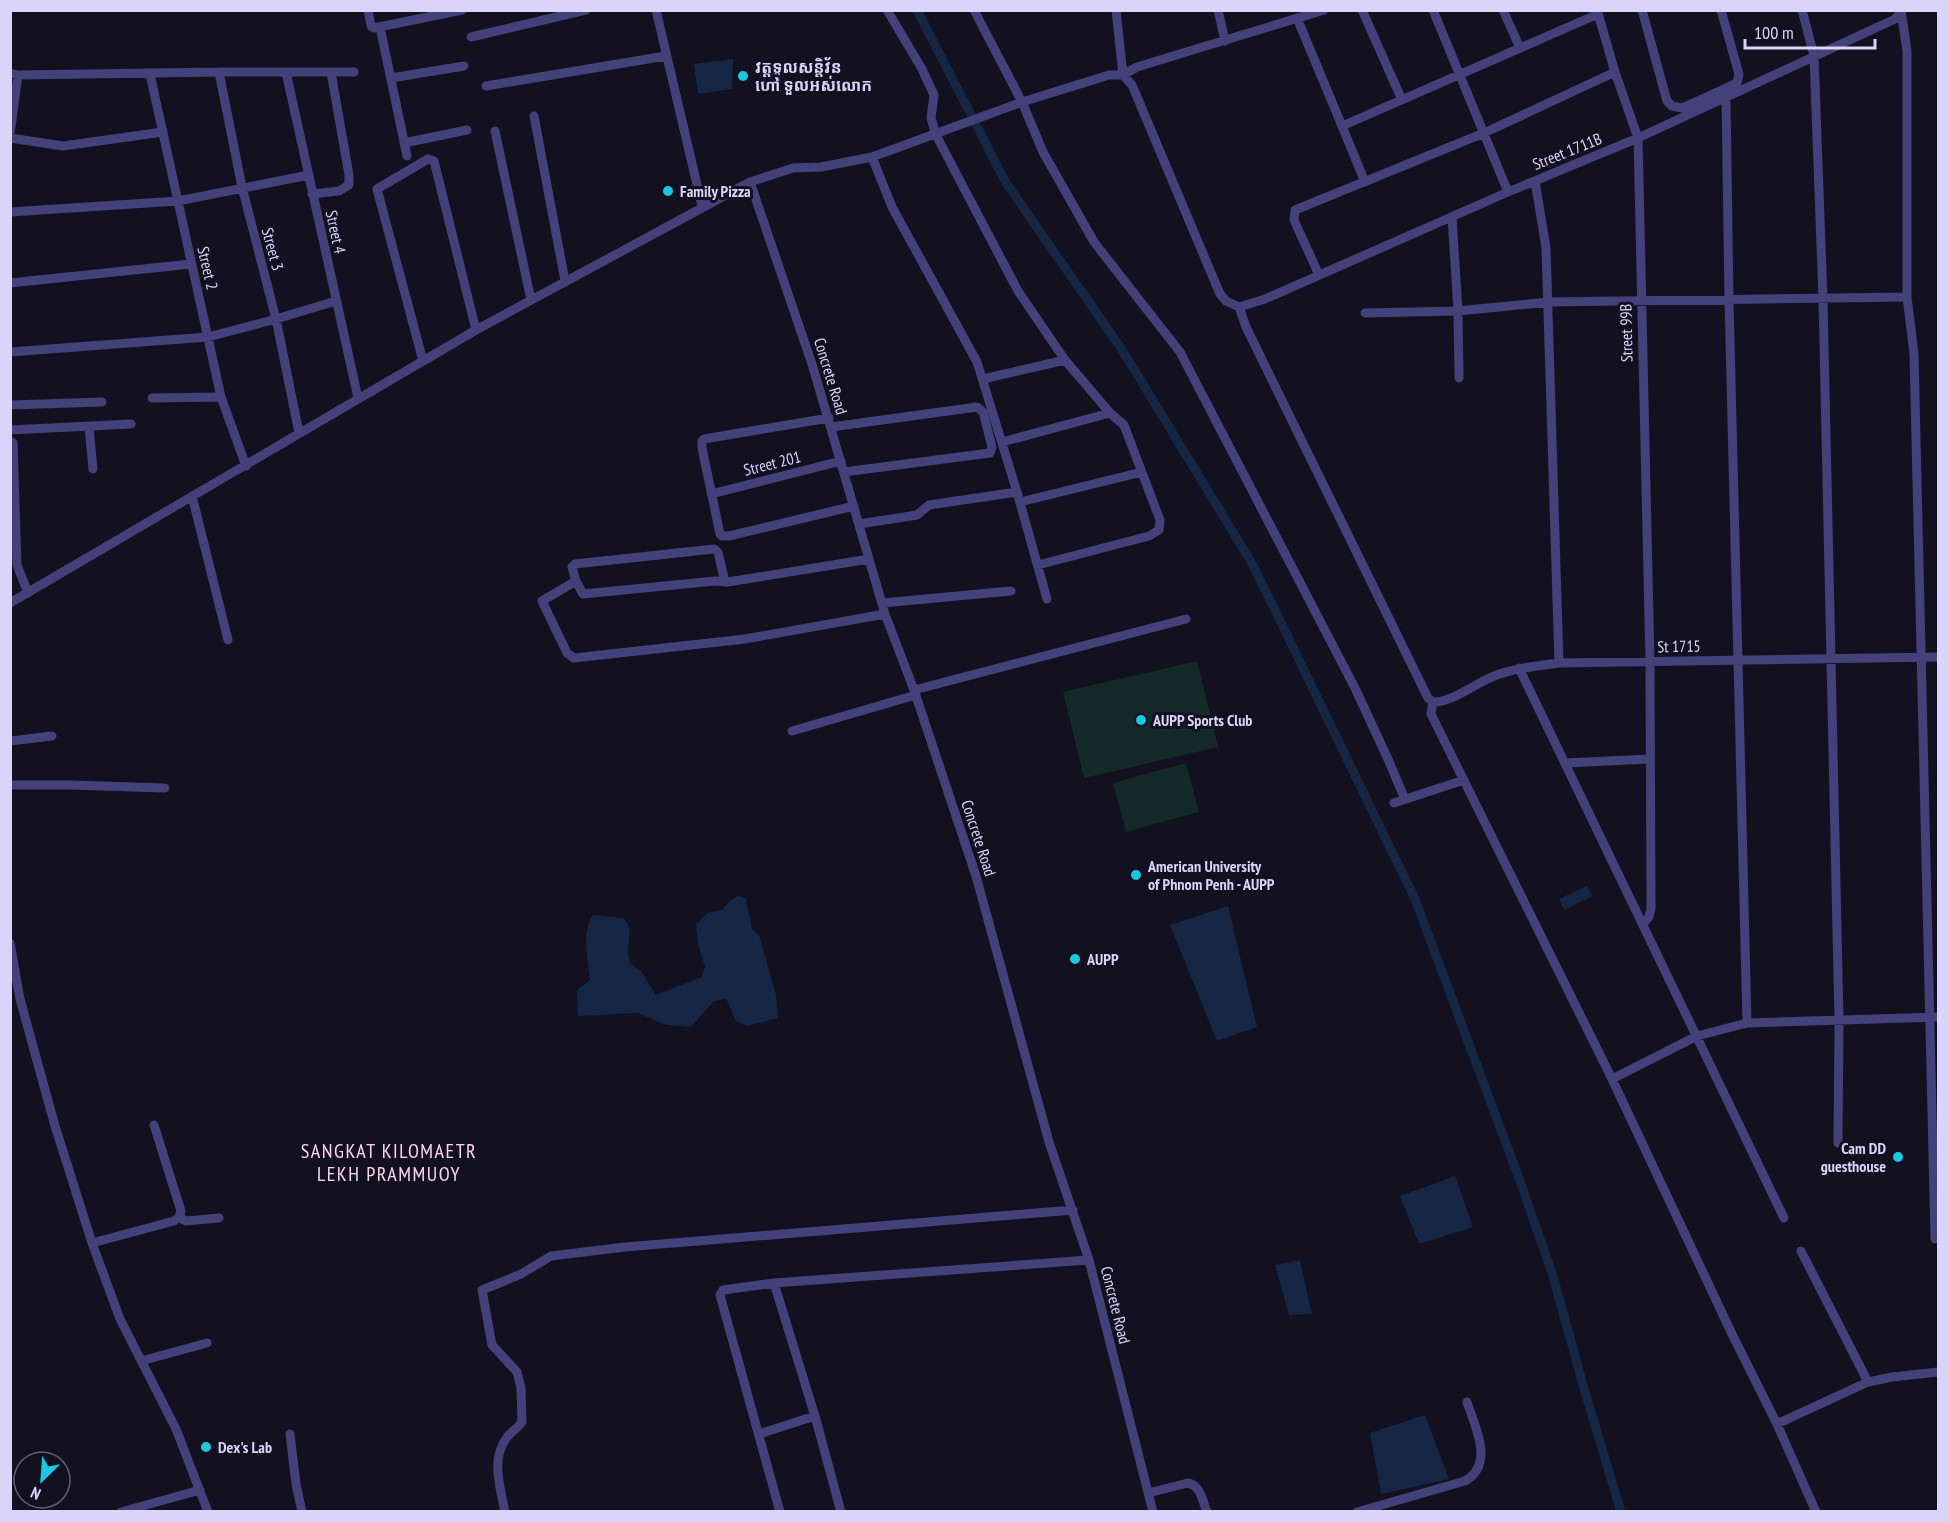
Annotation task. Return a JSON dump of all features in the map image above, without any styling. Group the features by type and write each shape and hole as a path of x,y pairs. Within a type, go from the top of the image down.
{"street":[{"path":"368,10 372,28 462,10"},
{"path":"471,37 586,10"},
{"path":"656,10 702,206"},
{"path":"887,10 922,69 934,95 931,118 1018,291 1065,360 1110,413 1124,425 1160,520 1159,530 1149,536 1038,565"},
{"path":"974,10 1018,104 1094,242 1180,352 1333,645 1388,757 1405,799"},
{"path":"1116,10 1123,75 1132,85 1220,294 1226,301 1239,307 1246,327 1356,554 1432,702 1431,714 1612,1079 1777,1424 1816,1512"},
{"path":"1218,10 1225,41"},
{"path":"10,603 476,330 750,182 793,168 821,167 872,157 1018,104 1109,75 1123,75 1137,67 1324,10"},
{"path":"1362,10 1402,100"},
{"path":"1433,10 1508,192"},
{"path":"1503,10 1520,48"},
{"path":"1642,10 1667,101 1672,106 1682,108 1737,83 1739,74 1721,10"},
{"path":"1802,10 1814,56 1822,299 1839,1020 1838,1143"},
{"path":"1901,11 1907,51 1907,297 1914,354 1920,657 1934,1017 1935,1239"},
{"name":"Street 1711B","path":"1239,307 1265,299 1508,192 1638,138 1895,19 1901,11"},
{"path":"1342,126 1598,12"},
{"name":"Street 99B","path":"1598,12 1615,72 1638,138 1650,662 1651,909 1649,917 1643,924"},
{"path":"1297,18 1365,182"},
{"path":"380,27 407,156"},
{"path":"486,86 666,56"},
{"path":"391,78 464,66"},
{"name":"Street 3","path":"219,72 242,187 276,320 298,433"},
{"name":"Street 4","path":"286,72 358,398"},
{"path":"312,194 339,191 349,185 331,72"},
{"path":"10,134 14,74 354,72"},
{"path":"1319,275 1294,220 1295,210 1484,133 1615,72"},
{"name":"Street 2","path":"150,74 221,397 246,466"},
{"path":"1726,98 1747,1023"},
{"path":"534,116 565,281"},
{"path":"404,143 467,130"},
{"path":"495,131 531,300"},
{"path":"10,138 63,146 163,132"},
{"path":"872,157 892,207 970,346 1002,442 1047,599"},
{"path":"423,361 377,189 428,159 434,161 476,330"},
{"path":"10,212 178,201 309,175"},
{"path":"1535,181 1546,248 1559,663"},
{"name":"Concrete Road","path":"750,182 830,422 885,614 915,693 976,876 1049,1142 1089,1260 1154,1512"},
{"path":"1452,217 1458,311 1458,378"},
{"path":"10,283 191,264"},
{"path":"1365,313 1458,311 1548,302 1907,297"},
{"path":"10,352 208,338 336,301"},
{"path":"982,379 1065,360"},
{"path":"152,398 221,397"},
{"path":"10,405 102,402"},
{"path":"844,472 990,453 992,447 982,409 977,407 830,422 702,441 720,534 725,537 854,506"},
{"path":"1002,442 1110,413"},
{"path":"10,430 131,424"},
{"path":"90,427 93,470"},
{"path":"11,440 17,565 28,593"},
{"name":"Street 201","path":"711,494 841,461"},
{"path":"859,524 917,515 929,505 1018,497 1142,472"},
{"path":"192,496 228,640"},
{"path":"725,582 718,552 714,549 574,564 572,570 583,594 715,581 725,582 869,559"},
{"path":"576,581 543,599 542,602 567,653 574,658 745,639 885,614"},
{"path":"882,603 1011,591"},
{"path":"792,731 915,693 1186,620"},
{"name":"St 1715","path":"1432,702 1449,698 1493,676 1519,668 1559,663 1938,657"},
{"path":"1519,668 1784,1218"},
{"path":"10,741 52,736"},
{"path":"1565,763 1650,759"},
{"path":"1394,803 1464,780"},
{"path":"10,785 165,788"},
{"path":"10,943 20,999 55,1126 92,1243 120,1318 176,1429 208,1512"},
{"path":"1612,1079 1697,1036 1747,1023 1934,1017"},
{"path":"92,1243 174,1221 179,1217 181,1211 154,1125"},
{"path":"505,1512 497,1460 507,1437 522,1422 521,1389 517,1372 492,1345 482,1290 521,1274 551,1256 636,1246 1073,1210"},
{"path":"179,1217 190,1221 219,1218"},
{"path":"1801,1251 1868,1383"},
{"path":"780,1512 720,1295 723,1290 774,1283 1089,1260"},
{"path":"774,1283 815,1416 841,1512"},
{"path":"141,1361 207,1343"},
{"path":"1777,1424 1868,1383 1892,1377 1938,1372"},
{"path":"1357,1512 1465,1480 1476,1472 1481,1463 1481,1448 1467,1402"},
{"path":"759,1434 815,1416"},
{"path":"290,1434 302,1512"},
{"path":"1148,1493 1188,1483 1193,1484 1198,1488 1207,1512"},
{"path":"121,1512 200,1490"}],"green space":[{"name":"AUPP Sports Club","path":"1197,661 1218,747 1084,778 1063,692"},
{"path":"1186,763 1199,812 1126,832 1113,783"}],"water":[{"path":"733,59 732,89 698,94 694,64"},
{"path":"1587,886 1593,896 1564,910 1559,899"},
{"path":"739,896 746,899 752,929 759,935 776,995 778,1018 747,1026 736,1021 726,998 713,1002 691,1027 666,1025 638,1013 578,1016 577,990 590,980 586,938 593,915 624,918 630,928 628,950 630,964 641,971 656,995 702,977 705,967 698,944 696,925 707,913 722,910 729,901"},
{"path":"1228,906 1257,1027 1217,1041 1170,925"},
{"path":"1455,1176 1473,1227 1419,1244 1400,1196"},
{"path":"1300,1260 1312,1314 1289,1315 1275,1265"},
{"path":"1425,1415 1449,1479 1381,1494 1370,1433"}],"waterway":[{"path":"917,10 1006,183 1121,348 1253,565 1415,899 1553,1276 1621,1512"}],"place":[{"name":"វត្តទូលសន្តិវ័ន ហៅ ទួលអស់លោក","path":"743,76"},
{"name":"Family Pizza","path":"668,191"},
{"name":"AUPP Sports Club","path":"1141,720"},
{"name":"American University of Phnom Penh - AUPP","path":"1136,875"},
{"name":"AUPP","path":"1075,959"},
{"name":"Cam DD guesthouse","path":"1898,1157"},
{"name":"Dex's Lab","path":"206,1447"}],"district":[{"name":"SANGKAT KILOMAETR LEKH PRAMMUOY","path":"389,1162"}]}
